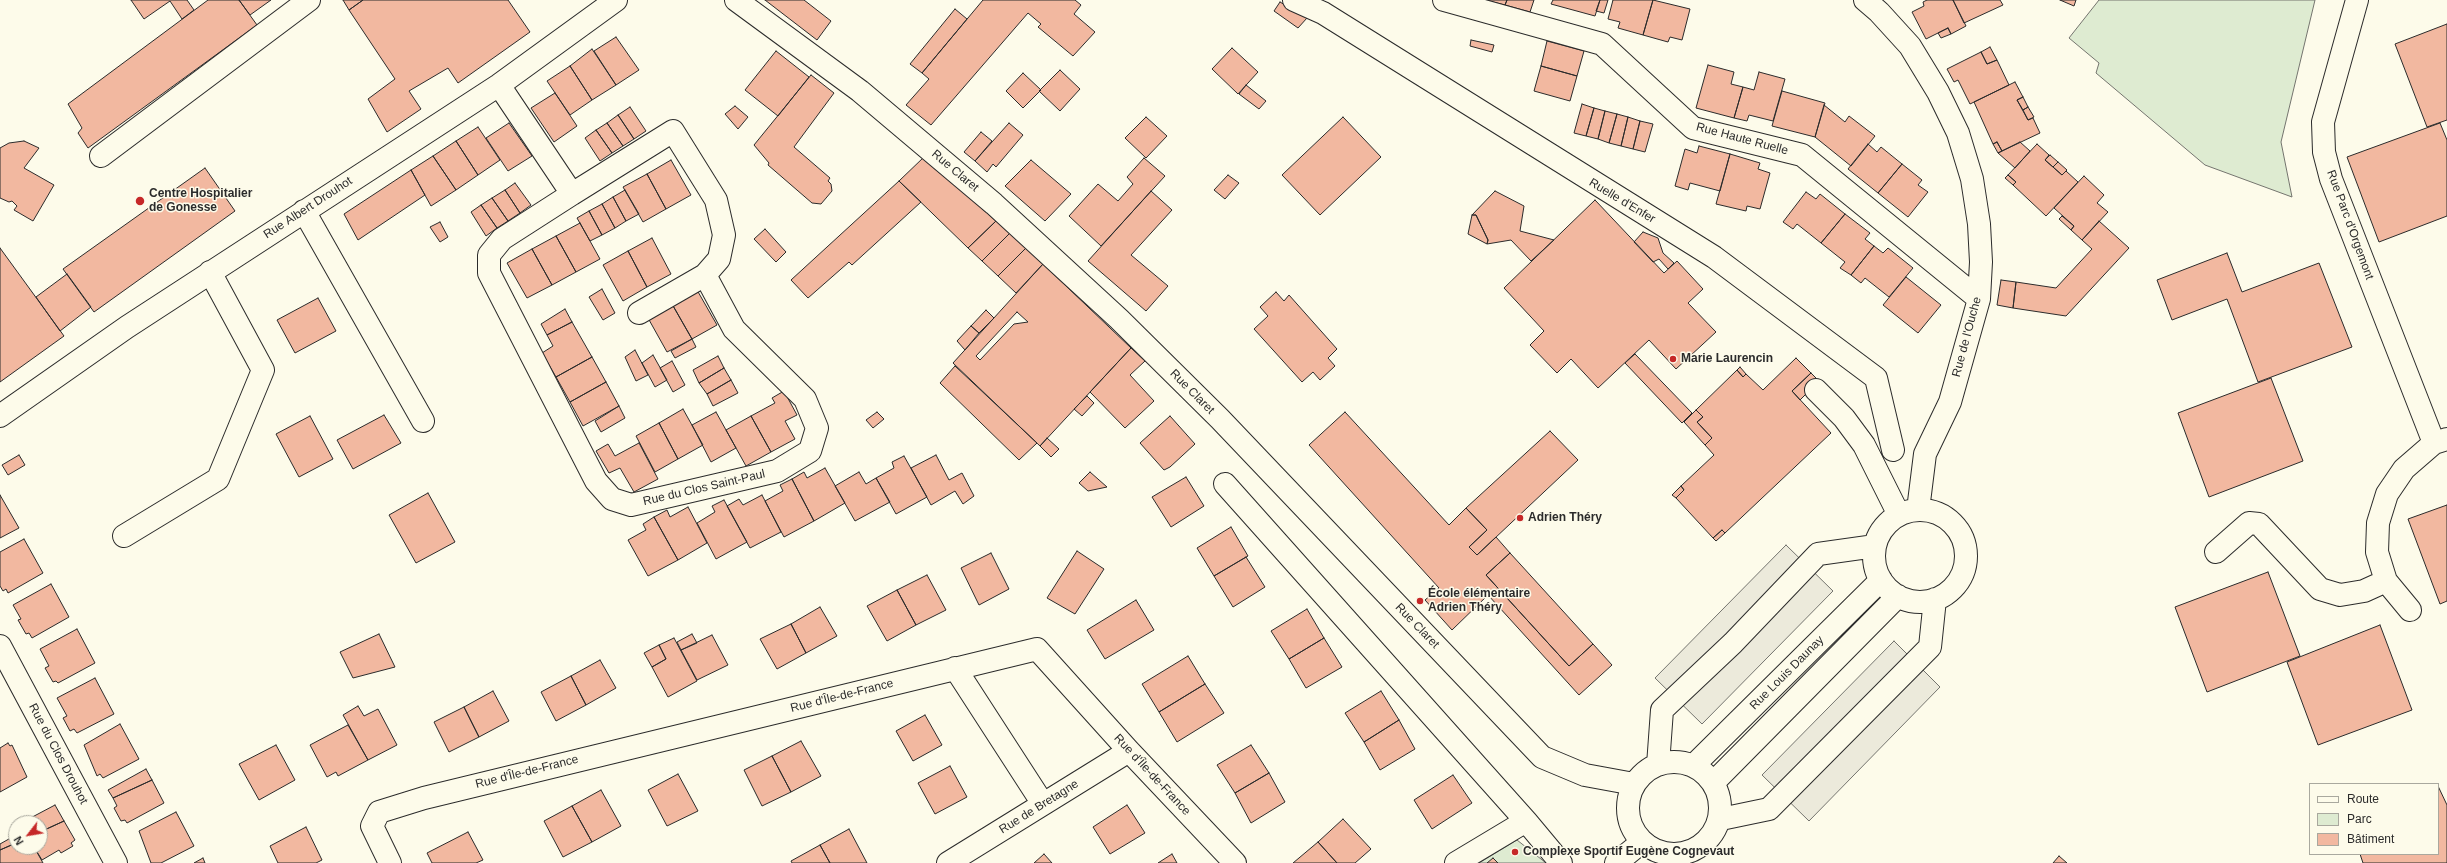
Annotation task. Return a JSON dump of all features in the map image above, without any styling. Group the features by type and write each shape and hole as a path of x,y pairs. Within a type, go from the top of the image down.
{"street":[{"path":"101,156 309,0"},
{"name":"Rue Albert Drouhot","path":"0,416 210,272 499,85 616,0"},
{"name":"Rue Claret","path":"736,0 860,91 994,204 1113,314 1220,419 1542,757 1586,775 1634,784"},
{"name":"Ruelle d'Enfer","path":"1294,0 1323,13 1714,257 1876,378 1893,450"},
{"name":"Rue Haute Ruelle","path":"1444,0 1602,44 1693,128 1802,155 1979,299"},
{"name":"Rue de l'Ouche","path":"1865,0 1879,12 1910,46 1938,92 1958,133 1972,180 1979,224 1981,262 1979,299 1950,402 1925,454 1909,512"},
{"name":"Rue Parc d'Orgemont","path":"2357,0 2323,122 2324,152 2331,179 2440,441"},
{"path":"499,85 572,194"},
{"name":"Rue du Clos Saint-Paul","path":"640,313 705,275 719,259 724,235 716,200 673,131 502,239 489,255 489,273 596,481 612,499 631,505 777,471 810,451 817,428 805,399 734,329 705,275"},
{"path":"304,211 423,421"},
{"path":"124,536 218,479 263,370 210,272"},
{"path":"1816,390 1844,418 1909,512"},
{"path":"2410,610 2386,581 2377,552 2378,523 2387,494 2404,470 2440,441"},
{"path":"1225,484 1526,821 1561,863"},
{"path":"1909,512 1933,512 1946,518 1956,528 1963,541 1966,555 1964,569 1958,582 1948,592 1935,600 1922,602 1898,596 1881,580 1876,569 1875,546 1880,533 1888,522 1909,512"},
{"path":"2216,552 2249,523 2259,524 2320,589 2340,596 2364,591 2386,581"},
{"path":"1658,765 1662,710 1733,642 1818,554 1875,546"},
{"name":"Rue Louis Daunay","path":"1693,766 1881,580"},
{"name":"Rue Louis Daunay","path":"1713,783 1898,596"},
{"path":"1721,820 1769,809 1930,647 1935,600"},
{"name":"Rue du Clos Drouhot","path":"0,646 116,863"},
{"name":"Rue d'Île-de-France","path":"390,863 372,826 379,812 424,798 1037,649 1129,751 1236,863"},
{"path":"955,668 1043,804"},
{"name":"Rue de Bretagne","path":"948,863 1129,751"},
{"path":"1676,762 1693,766 1707,774 1713,783 1720,800 1721,820 1704,855 1660,853 1642,842 1631,825 1628,804 1634,784 1648,769 1658,765 1676,762"},
{"path":"1456,863 1526,821"},
{"path":"1616,863 1642,842"}],"green space":[{"path":"2099,0 2315,0 2281,142 2292,197 2205,165 2096,73 2099,63 2069,38"},
{"name":"Complexe Sportif Eugène Cognevaut","path":"1517,840 1546,863 1479,863"}],"shaded area":[{"path":"1786,545 1833,591 1702,724 1655,678"},
{"path":"1894,641 1940,687 1809,821 1762,775"}],"building":[{"path":"131,0 187,0 194,10 182,19 170,1 144,19"},
{"path":"208,0 239,0 257,25 88,148 78,133 82,128 68,104"},
{"path":"239,0 271,0 250,15"},
{"path":"343,0 363,0 349,10"},
{"path":"363,0 508,0 530,32 458,83 448,68 409,91 421,109 387,132 368,99 395,79 349,10"},
{"path":"765,0 804,0 831,21 817,40"},
{"path":"983,0 1075,0 1081,5 1074,14 1095,32 1073,56 1038,27 1041,24 1028,13 931,125 906,105 929,79 922,73"},
{"path":"1485,0 1507,0 1505,5"},
{"path":"1507,0 1534,0 1530,12 1505,5"},
{"path":"1553,0 1600,0 1595,16 1551,4"},
{"path":"1600,0 1608,0 1604,13 1596,11"},
{"path":"1613,0 1653,0 1643,35 1618,28 1620,22 1608,19"},
{"path":"1653,0 1690,9 1682,40 1670,37 1668,42 1643,35"},
{"path":"1927,0 1953,0 1966,26 1951,34 1948,28 1926,39 1912,12 1924,6 1923,2"},
{"path":"1953,0 2000,0 2003,5 1964,23"},
{"path":"2060,0 2076,0 2074,6"},
{"path":"1280,2 1307,18 1298,28 1274,11"},
{"path":"955,9 967,19 922,73 910,64"},
{"path":"2447,24 2447,120 2427,127 2395,44"},
{"path":"1948,28 1951,34 1941,38 1938,33"},
{"path":"616,37 639,70 616,85 594,51"},
{"path":"1471,40 1494,45 1492,52 1470,46"},
{"path":"1547,41 1584,51 1577,76 1541,66"},
{"path":"1990,47 1997,60 1987,64 1981,52"},
{"path":"1232,48 1258,72 1238,94 1212,69"},
{"path":"592,49 616,85 592,100 570,66"},
{"path":"776,51 809,77 778,116 745,90"},
{"path":"1981,52 1987,64 1997,60 2009,85 1970,104 1958,80 1954,82 1947,69"},
{"path":"1708,65 1734,72 1731,84 1743,87 1734,118 1696,108"},
{"path":"570,66 592,100 570,115 547,81"},
{"path":"1541,66 1577,76 1570,101 1534,91"},
{"path":"1060,70 1080,89 1060,111 1039,91"},
{"path":"1759,72 1785,79 1773,121 1749,115 1747,121 1734,118 1743,87 1754,90"},
{"path":"1023,73 1041,90 1023,108 1006,91"},
{"path":"811,75 834,93 794,147 830,178 828,181 831,184 832,191 821,204 812,203 768,165 769,163 754,145"},
{"path":"2015,82 2023,97 2017,100 2028,120 2033,118 2040,133 2002,151 1997,142 1993,144 1974,102"},
{"path":"1246,85 1266,101 1259,109 1239,94"},
{"path":"1782,91 1825,103 1815,137 1772,126"},
{"path":"555,93 577,126 554,142 531,108"},
{"path":"2023,97 2028,107 2023,110 2017,100"},
{"path":"1582,104 1594,108 1586,136 1574,133"},
{"path":"1824,105 1845,122 1849,116 1875,136 1851,166 1815,137"},
{"path":"735,106 748,117 738,129 725,114"},
{"path":"630,107 646,131 634,139 618,115"},
{"path":"2028,107 2034,117 2028,120 2023,110"},
{"path":"1594,108 1605,111 1598,139 1586,136"},
{"path":"1605,111 1617,114 1609,143 1598,139"},
{"path":"1617,114 1628,117 1621,146 1609,143"},
{"path":"618,115 634,139 623,146 607,123"},
{"path":"1146,117 1167,136 1146,158 1125,138"},
{"path":"1343,117 1381,157 1320,215 1282,175"},
{"path":"1628,117 1640,121 1633,149 1621,146"},
{"path":"1640,121 1653,124 1645,152 1633,149"},
{"path":"509,123 532,156 508,171 486,138"},
{"path":"607,123 623,146 612,153 596,130"},
{"path":"1009,123 1023,135 996,167 993,164 987,172 975,161"},
{"path":"2440,123 2447,140 2447,216 2379,242 2347,157"},
{"path":"478,127 500,160 478,175 456,141"},
{"path":"596,130 612,153 600,161 585,138"},
{"path":"981,132 992,141 975,161 964,152"},
{"path":"24,141 39,148 24,168 54,185 33,221 14,210 17,206 12,201 9,202 0,198 0,148 9,143"},
{"path":"456,141 478,175 456,190 433,156"},
{"path":"1997,142 2002,151 1998,153 1993,144"},
{"path":"2020,142 2030,151 2015,168 1998,153"},
{"path":"1868,144 1877,152 1881,147 1902,164 1878,193 1848,169"},
{"path":"2037,144 2049,155 2045,160 2062,175 2066,171 2078,182 2046,216 2013,185 2016,182 2008,175"},
{"path":"1699,146 1730,154 1720,191 1690,183 1688,190 1675,186 1685,149 1697,153"},
{"path":"1730,154 1760,163 1758,169 1770,173 1760,209 1747,206 1746,211 1716,204"},
{"path":"2050,155 2058,162 2053,167 2045,160"},
{"path":"433,156 456,190 431,206 411,170"},
{"path":"924,157 996,221 968,248 899,181"},
{"path":"1144,158 1165,176 1101,246 1069,216 1098,184 1118,201 1133,184 1127,177"},
{"path":"671,160 691,195 666,209 647,174"},
{"path":"1031,160 1071,194 1045,221 1005,186"},
{"path":"2058,162 2067,170 2062,175 2053,167"},
{"path":"1902,164 1922,180 1918,185 1928,192 1908,217 1878,193"},
{"path":"205,168 235,211 94,312 63,269"},
{"path":"411,170 425,195 358,240 344,214"},
{"path":"647,174 666,209 643,222 623,187"},
{"path":"1228,175 1239,183 1225,199 1214,190"},
{"path":"2008,175 2016,182 2013,185 2005,178"},
{"path":"2084,176 2104,195 2097,203 2108,212 2082,240 2071,230 2074,226 2054,208"},
{"path":"899,181 921,202 852,265 849,262 808,298 791,280"},
{"path":"515,183 531,205 520,213 505,190"},
{"path":"505,190 520,213 508,221 492,198"},
{"path":"625,190 639,214 626,221 613,197"},
{"path":"1151,191 1172,210 1131,255 1168,286 1146,311 1088,261"},
{"path":"1495,191 1524,206 1520,231 1554,240 1531,261 1511,240 1487,244 1488,240 1476,215 1472,215"},
{"path":"1806,192 1816,199 1820,194 1845,214 1821,243 1797,224 1793,229 1783,222"},
{"path":"613,197 626,221 615,228 602,204"},
{"path":"492,198 508,221 497,228 481,205"},
{"path":"1595,200 1664,273 1677,261 1703,289 1688,303 1716,332 1676,369 1649,340 1598,388 1571,359 1557,373 1530,345 1544,331 1504,288"},
{"path":"602,204 615,228 602,235 589,211"},
{"path":"481,205 497,228 486,236 471,212"},
{"path":"589,211 602,235 590,241 577,218"},
{"path":"1845,214 1870,233 1865,239 1874,246 1851,275 1840,268 1845,262 1821,243"},
{"path":"1472,215 1476,215 1488,240 1487,244 1468,234"},
{"path":"2062,216 2074,226 2071,230 2059,219"},
{"path":"996,221 1010,233 982,261 968,248"},
{"path":"2099,221 2129,248 2066,316 2013,308 2016,282 2056,288 2092,249 2082,240"},
{"path":"440,222 448,237 440,242 430,227"},
{"path":"580,223 600,259 576,272 556,236"},
{"path":"765,229 786,252 776,262 754,239"},
{"path":"1643,232 1658,238 1663,253 1674,263 1668,269 1659,259 1653,262 1634,242"},
{"path":"1010,233 1026,248 998,276 982,261"},
{"path":"556,236 576,272 552,285 532,249"},
{"path":"652,238 671,274 647,287 628,251"},
{"path":"1874,246 1883,253 1888,248 1913,268 1889,297 1865,278 1861,283 1851,275"},
{"path":"0,248 64,336 0,382"},
{"path":"1026,248 1043,264 1016,293 998,276"},
{"path":"532,249 552,285 527,298 507,263"},
{"path":"628,251 647,287 623,301 603,265"},
{"path":"2227,253 2242,292 2319,263 2352,347 2258,382 2227,299 2172,320 2157,280"},
{"path":"1043,264 1131,348 1040,446 953,363","holes":["1017,312 1028,322 1014,324 980,360 976,356"]},
{"path":"67,274 91,307 60,331 36,297"},
{"path":"1906,277 1941,305 1918,333 1883,305"},
{"path":"2001,280 2016,282 2013,308 1997,305"},
{"path":"602,289 615,313 603,320 589,297"},
{"path":"697,290 717,325 692,339 672,304"},
{"path":"1276,292 1284,301 1289,295 1337,349 1328,358 1335,366 1320,380 1313,372 1302,382 1254,329 1268,316 1260,307"},
{"path":"318,298 336,331 295,353 277,320"},
{"path":"672,304 692,339 667,352 648,318"},
{"path":"565,309 572,322 547,335 541,324"},
{"path":"986,310 994,318 979,333 971,326"},
{"path":"572,322 592,357 556,377 542,353 553,346 547,335"},
{"path":"971,326 979,333 965,350 957,341"},
{"path":"692,339 696,347 675,358 671,351"},
{"path":"1131,348 1145,361 1130,375 1154,401 1125,428 1090,392"},
{"path":"635,350 648,375 636,381 625,357"},
{"path":"1635,354 1692,413 1682,423 1625,363"},
{"path":"653,355 667,380 655,387 642,363"},
{"path":"718,356 724,368 699,383 693,370"},
{"path":"592,357 606,382 570,402 556,377"},
{"path":"1796,358 1811,373 1792,391 1831,433 1725,533 1722,530 1713,538 1676,498 1684,490 1681,486 1714,455 1705,445 1712,438 1697,422 1703,417 1696,410 1737,370 1743,377 1746,374 1763,390"},
{"path":"672,361 685,385 673,392 660,368"},
{"path":"955,366 1037,443 1019,460 940,383"},
{"path":"1740,367 1746,374 1743,377 1737,370"},
{"path":"724,368 731,380 707,394 699,383"},
{"path":"1811,373 1819,381 1800,400 1792,391"},
{"path":"2271,378 2303,461 2209,497 2178,413"},
{"path":"731,380 738,393 713,406 707,394"},
{"path":"606,382 619,406 583,426 570,402"},
{"path":"784,391 797,415 785,421 795,439 771,452 751,416 775,403 772,398"},
{"path":"1087,396 1094,403 1082,416 1074,409"},
{"path":"619,406 625,418 601,432 595,421"},
{"path":"683,409 703,445 678,459 659,423"},
{"path":"1696,410 1703,417 1697,422 1712,438 1705,445 1684,422"},
{"path":"716,412 736,448 711,462 692,425"},
{"path":"877,412 884,419 873,428 866,420"},
{"path":"1345,412 1449,525 1466,508 1487,530 1469,547 1477,555 1496,537 1510,553 1486,575 1569,666 1593,644 1612,665 1579,695 1488,595 1452,630 1425,600 1439,588 1309,445"},
{"path":"384,415 401,443 353,469 337,440"},
{"path":"310,416 333,459 299,477 276,434"},
{"path":"751,416 771,452 746,466 726,430"},
{"path":"1170,416 1195,444 1170,467 1164,470 1140,443"},
{"path":"659,423 678,459 655,472 636,436"},
{"path":"1550,431 1578,460 1477,555 1469,547 1487,530 1466,508"},
{"path":"1047,438 1059,449 1051,457 1040,446"},
{"path":"639,443 658,479 634,492 620,468 609,473 596,451 608,444 615,456"},
{"path":"19,455 25,465 8,475 2,465"},
{"path":"936,455 949,480 962,473 974,496 963,504 955,491 931,505 911,468"},
{"path":"904,456 927,497 896,514 876,478 894,468 892,462"},
{"path":"825,468 845,503 814,521 792,479 804,472 807,478"},
{"path":"859,472 866,484 876,478 890,502 855,521 835,486"},
{"path":"1090,472 1107,487 1088,491 1079,483"},
{"path":"1186,477 1204,506 1171,527 1152,497"},
{"path":"792,479 814,521 784,537 765,501 783,491 780,485"},
{"path":"1681,486 1684,490 1676,498 1672,495"},
{"path":"428,493 455,542 416,563 389,515"},
{"path":"0,495 19,528 0,538"},
{"path":"762,495 781,532 750,548 727,506 739,499 743,505"},
{"path":"724,500 747,542 716,559 697,523 715,512 712,506"},
{"path":"2447,505 2447,601 2440,604 2408,519"},
{"path":"688,507 707,543 678,560 654,517 667,510 670,517"},
{"path":"654,517 678,560 648,576 628,540 646,530 643,524"},
{"path":"1231,527 1248,556 1214,576 1197,548"},
{"path":"1722,530 1725,533 1716,541 1713,538"},
{"path":"24,539 43,573 8,593 6,589 3,591 0,586 0,552"},
{"path":"1077,551 1104,569 1075,614 1047,598"},
{"path":"991,553 1009,589 979,605 961,568"},
{"path":"1510,553 1593,644 1569,666 1486,575"},
{"path":"1246,557 1265,587 1233,607 1214,576"},
{"path":"2268,572 2300,656 2207,692 2175,607"},
{"path":"927,575 946,610 916,625 897,590"},
{"path":"51,584 69,617 32,638 29,633 26,634 18,620 21,619 13,605"},
{"path":"897,590 916,625 887,641 867,606"},
{"path":"1136,600 1154,630 1105,659 1087,630"},
{"path":"820,607 837,636 806,653 791,624"},
{"path":"1307,609 1324,638 1289,659 1271,631"},
{"path":"791,624 806,653 777,669 760,639"},
{"path":"2380,625 2412,710 2318,745 2287,662"},
{"path":"77,629 95,663 58,683 56,681 53,682 45,668 49,666 40,649"},
{"path":"379,634 395,667 353,678 340,652"},
{"path":"692,634 697,643 681,650 677,642"},
{"path":"712,635 728,665 697,680 681,650"},
{"path":"674,638 697,681 668,697 652,667 666,659 659,645"},
{"path":"1324,638 1342,667 1306,688 1289,659"},
{"path":"659,645 666,659 652,667 644,653"},
{"path":"1188,656 1205,684 1159,712 1142,684"},
{"path":"600,660 616,688 586,705 571,676"},
{"path":"571,676 586,705 556,721 541,692"},
{"path":"95,678 114,714 77,733 74,729 70,731 63,718 67,716 57,698"},
{"path":"1205,684 1224,713 1177,742 1159,712"},
{"path":"493,691 509,721 479,737 464,707"},
{"path":"1381,691 1399,720 1364,742 1345,713"},
{"path":"358,706 364,716 378,709 397,745 368,760 343,715"},
{"path":"464,707 479,737 449,752 434,722"},
{"path":"925,715 942,745 913,761 896,731"},
{"path":"1399,720 1415,749 1380,770 1364,742"},
{"path":"120,724 139,759 103,778 100,774 97,776 84,745"},
{"path":"348,725 368,760 338,776 336,772 327,777 310,745"},
{"path":"801,741 821,776 791,792 772,756"},
{"path":"8,743 10,746 12,745 27,777 0,792 0,748"},
{"path":"276,745 295,780 259,800 239,764"},
{"path":"1251,745 1269,773 1235,793 1217,765"},
{"path":"772,756 791,792 762,806 744,770"},
{"path":"950,766 967,797 935,814 918,783"},
{"path":"146,769 152,780 113,798 108,790"},
{"path":"1269,773 1285,802 1251,823 1235,793"},
{"path":"678,774 698,811 667,826 648,790"},
{"path":"1453,775 1472,803 1432,829 1414,800"},
{"path":"152,780 164,803 127,823 125,820 121,821 114,808 117,806 113,798"},
{"path":"2439,788 2447,805 2447,863 2363,863 2360,855 2439,855"},
{"path":"601,790 621,826 592,842 572,806"},
{"path":"55,805 64,821 48,828 48,815 36,815"},
{"path":"1127,805 1145,833 1110,854 1093,827"},
{"path":"572,806 592,842 563,857 544,821"},
{"path":"176,812 194,846 161,863 151,863 139,831"},
{"path":"1343,819 1371,849 1355,863 1337,863 1318,842"},
{"path":"64,821 75,840 71,843 73,846 61,853 59,850 42,860 39,855 48,855 48,828"},
{"path":"306,827 322,860 316,863 278,863 270,846"},
{"path":"849,829 867,863 830,863 820,845"},
{"path":"468,832 483,860 476,863 432,863 427,853"},
{"path":"8,840 8,846 0,850 0,844"},
{"path":"1318,842 1337,863 1293,863"},
{"path":"820,845 830,863 792,863 791,861"},
{"path":"8,846 8,855 38,855 43,863 0,863 0,850"},
{"path":"1044,854 1052,863 1034,863"},
{"path":"1172,854 1177,863 1158,863"},
{"path":"2059,856 2067,863 2053,863"},
{"path":"203,858 205,863 194,863"},
{"path":"1493,858 1498,863 1487,863"}],"place":[{"name":"Centre Hospitalier de Gonesse","path":"140,201"},
{"name":"Marie Laurencin","path":"1673,359"},
{"name":"Adrien Théry","path":"1520,518"},
{"name":"École élémentaire Adrien Théry","path":"1420,601"},
{"name":"Complexe Sportif Eugène Cognevaut","path":"1515,852"}]}
